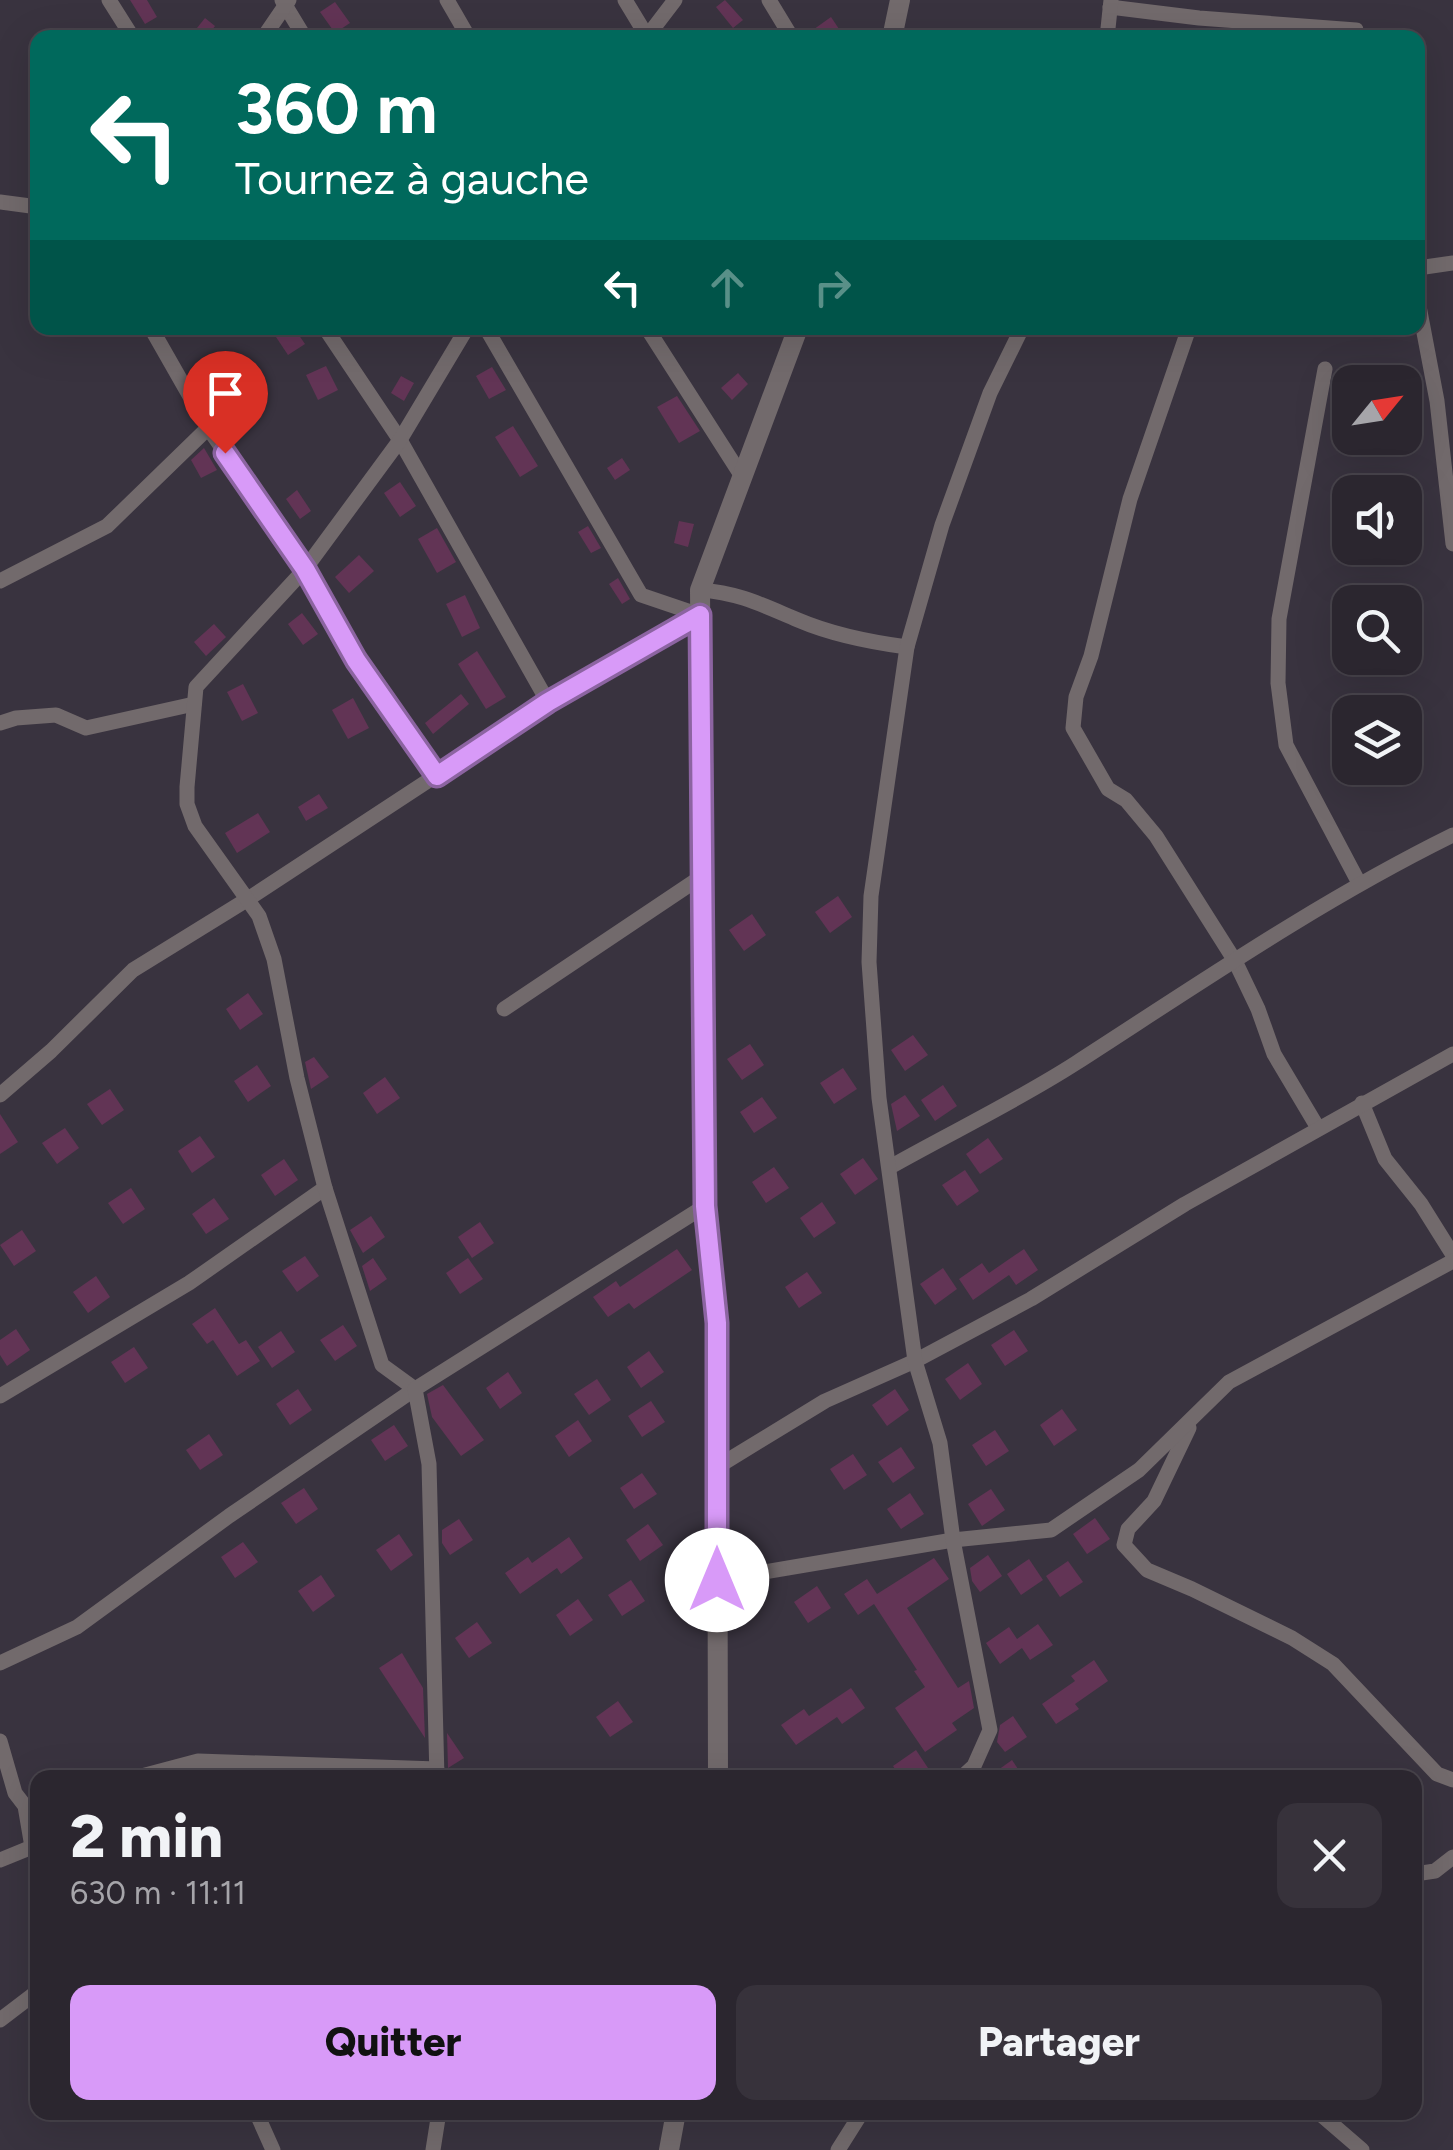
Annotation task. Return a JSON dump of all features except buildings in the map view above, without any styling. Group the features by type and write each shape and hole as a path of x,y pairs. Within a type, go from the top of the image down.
{"street":[{"path":"108,0 128,30"},
{"path":"447,0 464,30"},
{"path":"625,0 643,30"},
{"path":"652,30 675,0"},
{"path":"769,0 787,30"},
{"path":"894,30 900,0"},
{"path":"269,30 285,2 301,30"},
{"path":"1107,30 1110,3 1270,30"},
{"path":"0,202 30,206"},
{"path":"1425,267 1453,263"},
{"path":"155,335 208,428 305,569 356,660 437,776"},
{"path":"331,335 400,440 548,702"},
{"path":"437,1770 429,1464 415,1389 382,1365 325,1188 297,1078 274,958 259,916 195,826 186,804 196,687 305,569 400,440 463,335"},
{"path":"490,335 640,595 700,615"},
{"path":"652,335 741,474"},
{"path":"718,1770 717,1323 705,1206 700,590 795,335"},
{"path":"970,1770 990,1730 952,1540 940,1443 915,1361 878,1098 869,962 870,896 906,647 954,492 990,393 1019,335"},
{"path":"1188,335 1130,499 1091,656 1076,697 1073,728 1108,790 1126,800 1156,836 1235,962 1274,1054 1318,1128"},
{"path":"1424,335 1437,401 1453,544"},
{"path":"1325,370 1280,619 1278,684 1286,745 1359,883"},
{"path":"0,581 107,526 208,428"},
{"path":"700,590 732,592 860,641 906,647"},
{"path":"0,1095 134,970 248,900 548,702 700,615"},
{"path":"0,723 56,715 86,728 194,704"},
{"path":"890,1167 1072,1065 1359,883 1453,835"},
{"path":"504,1009 704,875"},
{"path":"717,1467 826,1402 915,1361 1031,1299 1185,1204 1453,1054"},
{"path":"717,1580 952,1540 1051,1530 1139,1470 1229,1382 1453,1258 1422,1204 1385,1159 1362,1103"},
{"path":"0,1396 189,1282 325,1188"},
{"path":"0,1664 77,1627 229,1516 415,1389 705,1206"},
{"path":"1195,1415 1154,1501 1128,1529 1124,1545 1147,1570 1292,1638 1333,1664 1437,1774 1453,1780"},
{"path":"0,1741 15,1793 30,1803"},
{"path":"199,1769 258,1770"},
{"path":"0,1860 30,1853"},
{"path":"1422,1873 1435,1871 1453,1857"},
{"path":"0,2020 30,1997"},
{"path":"260,2120 273,2150"},
{"path":"433,2150 438,2120"},
{"path":"669,2150 675,2120"},
{"path":"838,2150 857,2120"},
{"path":"1327,2120 1362,2150"}],"route":[{"path":"225,453 278,526 356,660 437,776 548,702 700,615 705,1206 717,1323 717,1580"}]}
